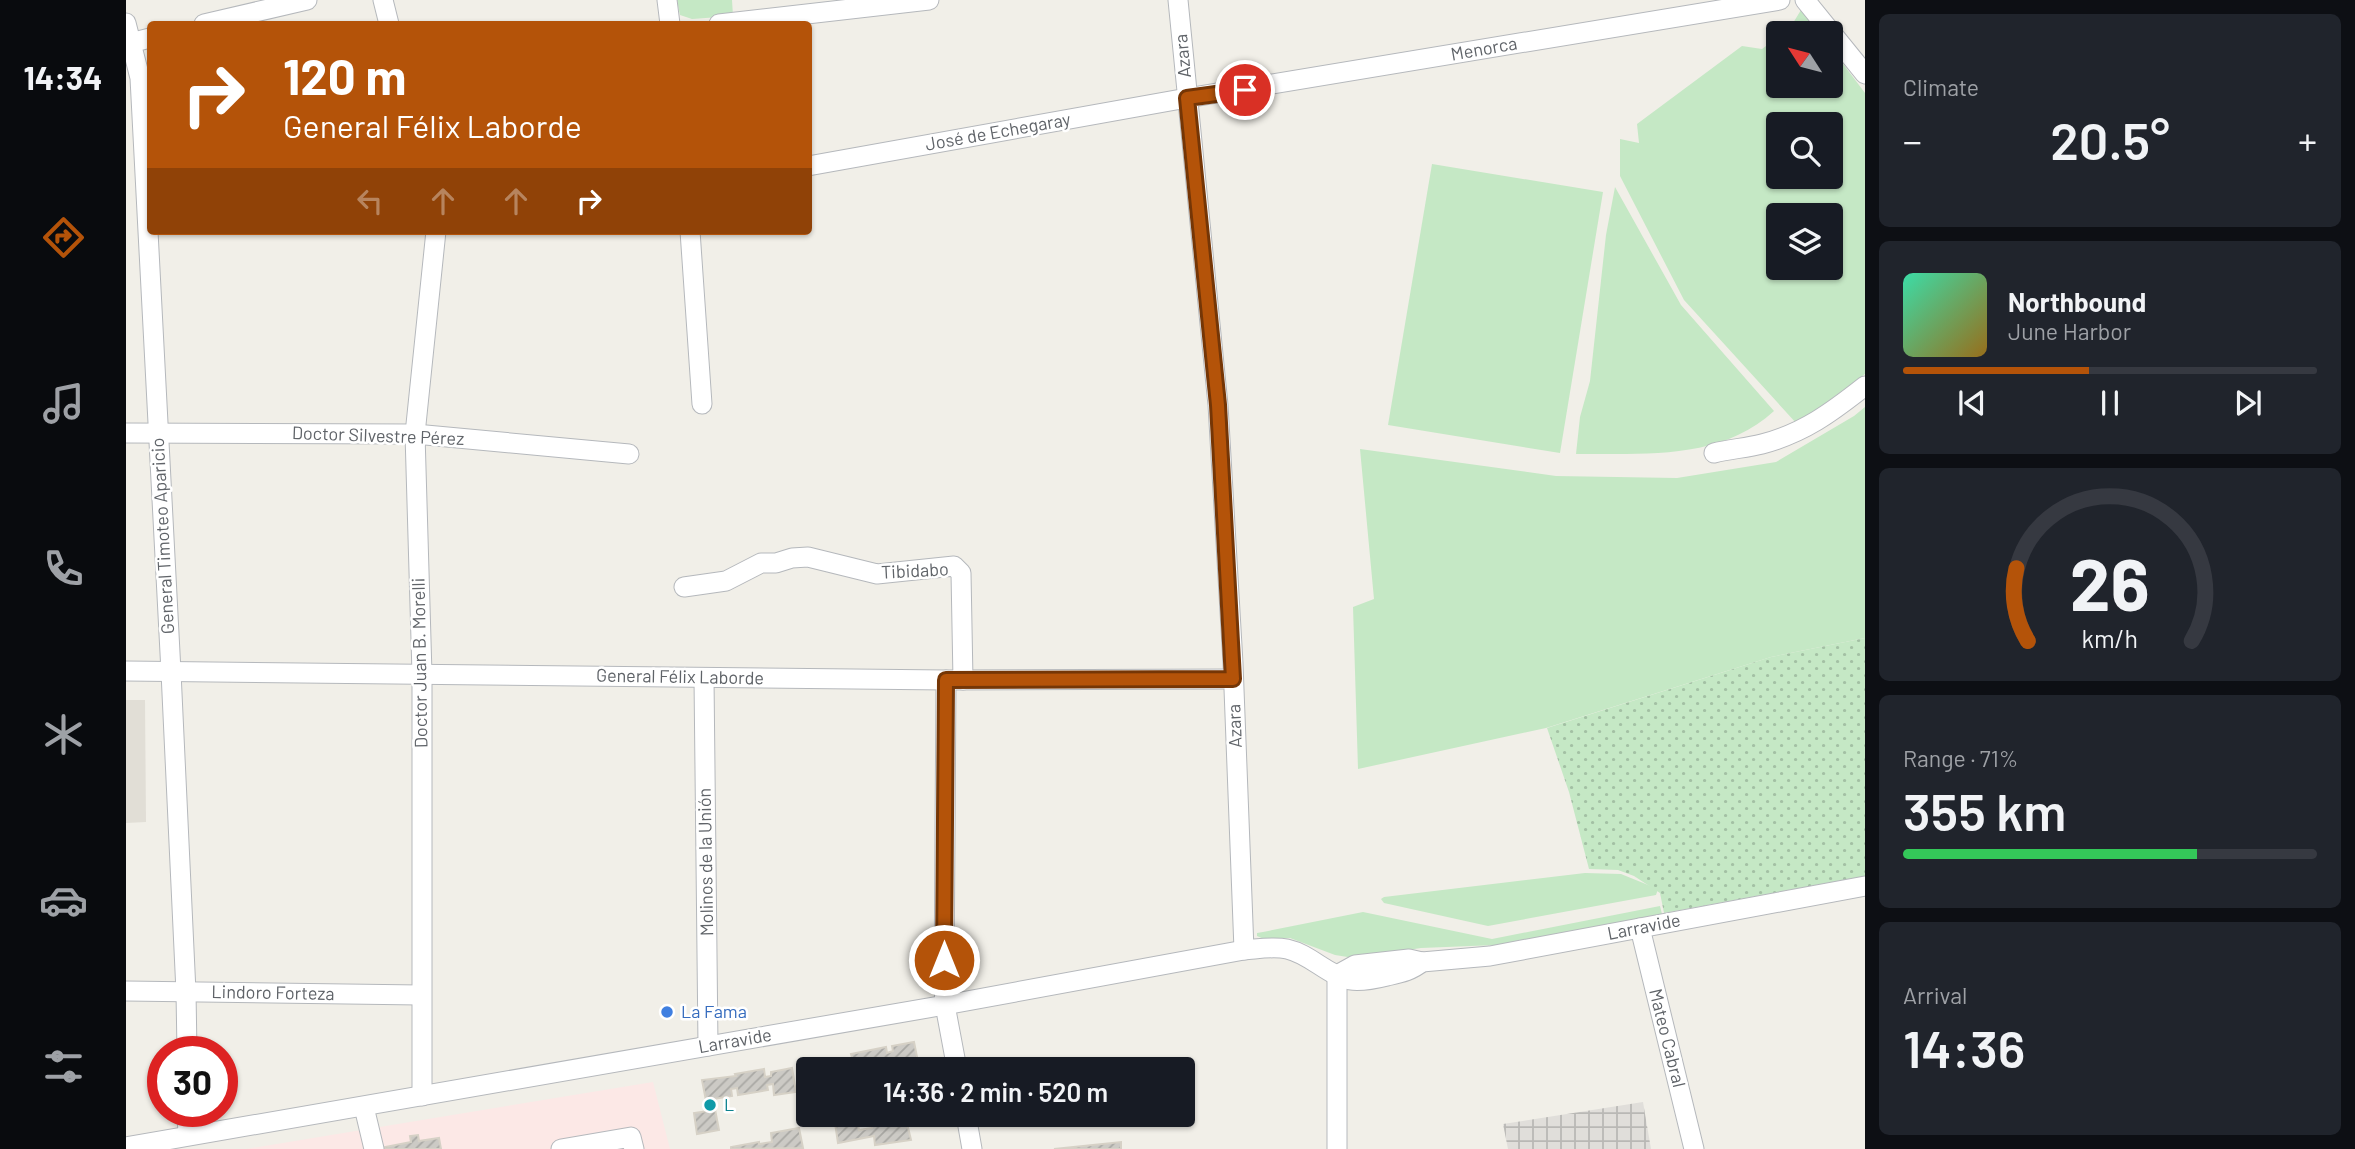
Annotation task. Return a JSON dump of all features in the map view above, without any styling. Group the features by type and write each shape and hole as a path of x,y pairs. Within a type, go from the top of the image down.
{"street":[{"path":"217,21 307,0"},
{"path":"383,0 388,21"},
{"path":"667,0 670,21"},
{"path":"745,21 929,0"},
{"name":"Azara","path":"1178,0 1218,405 1244,950"},
{"name":"Menorca","path":"1187,98 1780,0"},
{"path":"1805,0 1865,74"},
{"name":"General Timoteo Aparicio","path":"126,23 128,43 139,78 147,232"},
{"path":"128,43 147,39"},
{"name":"José de Echegaray","path":"812,165 1187,98"},
{"name":"General Timoteo Aparicio","path":"147,235 171,672 187,1036"},
{"name":"Doctor Juan B. Morelli","path":"422,1096 422,674 415,434 440,235"},
{"path":"690,235 702,404"},
{"path":"1714,453 1758,445 1808,427 1865,386"},
{"name":"Doctor Silvestre Pérez","path":"126,433 415,434 629,454"},
{"name":"Tibidabo","path":"684,587 726,581 761,563 808,557 877,574 940,566 954,566 961,573 954,680 945,1005 955,1057"},
{"name":"General Félix Laborde","path":"126,671 954,680 1233,679"},
{"name":"Molinos de la Unión","path":"704,678 708,1046"},
{"name":"Larravide","path":"126,1147 945,1005 1244,950 1285,948 1308,957 1347,980 1363,981 1412,970 1422,962 1490,956 1865,886"},
{"name":"Mateo Cabral","path":"1640,928 1694,1149"},
{"path":"1337,975 1337,1149"},
{"name":"Lindoro Forteza","path":"126,991 420,995"},
{"path":"365,1107 374,1149"},
{"path":"188,1127 188,1135"},
{"path":"968,1127 972,1149"},
{"path":"561,1149 631,1137 634,1149"}],"shaded area":[{"path":"126,700 145,700 146,822 126,823"},
{"path":"653,1082 670,1149 246,1149"},
{"path":"1643,1102 1651,1149 1508,1149 1503,1124"}],"green space":[{"path":"677,0 732,0 733,16 692,19 680,15"},
{"path":"1801,10 1810,21 1794,21"},
{"path":"1742,46 1762,49 1766,46 1766,98 1843,98 1843,64 1865,93 1865,374 1797,424 1684,300 1620,176 1620,139 1639,143 1637,124"},
{"path":"1432,164 1603,192 1560,453 1388,425"},
{"path":"1615,187 1681,305 1774,411 1753,427 1730,439 1680,451 1576,454 1580,417 1590,381 1606,235"},
{"path":"1865,407 1865,638 1771,657 1546,728 1358,769 1353,607 1374,599 1360,449 1556,476 1677,478 1776,462"},
{"path":"1865,638 1865,876 1664,913 1660,893 1634,876 1618,870 1589,869 1569,792 1547,728 1771,657"},
{"path":"1585,873 1621,874 1658,889 1656,895 1488,926 1384,903 1381,899 1384,897"},
{"path":"1660,906 1662,914 1496,945 1421,948 1354,958 1335,955 1290,938 1264,939 1257,936 1257,933 1363,912 1492,939"}],"building":[{"path":"914,1042 917,1057 852,1057 851,1054 886,1047 887,1053 893,1051 892,1046"},
{"name":"L","path":"792,1068 796,1092 774,1095 773,1084 767,1085 768,1090 738,1095 737,1088 731,1089 732,1096 713,1099 719,1130 697,1134 694,1113 708,1111 702,1080 764,1069 765,1077 771,1076 771,1072"},
{"path":"836,1127 858,1127 859,1130 908,1127 911,1140 875,1145 874,1136 838,1143"},
{"path":"799,1128 803,1148 731,1149 759,1142 772,1142 771,1133"},
{"path":"418,1135 419,1141 439,1138 441,1149 385,1149 411,1142 410,1136"},
{"path":"1121,1142 1121,1149 1054,1149"}],"place":[{"name":"La Fama","path":"667,1012"},
{"name":"L","path":"710,1105"}],"route":[{"path":"944,960 946,680 1233,679 1218,405 1187,98 1245,90"}]}
